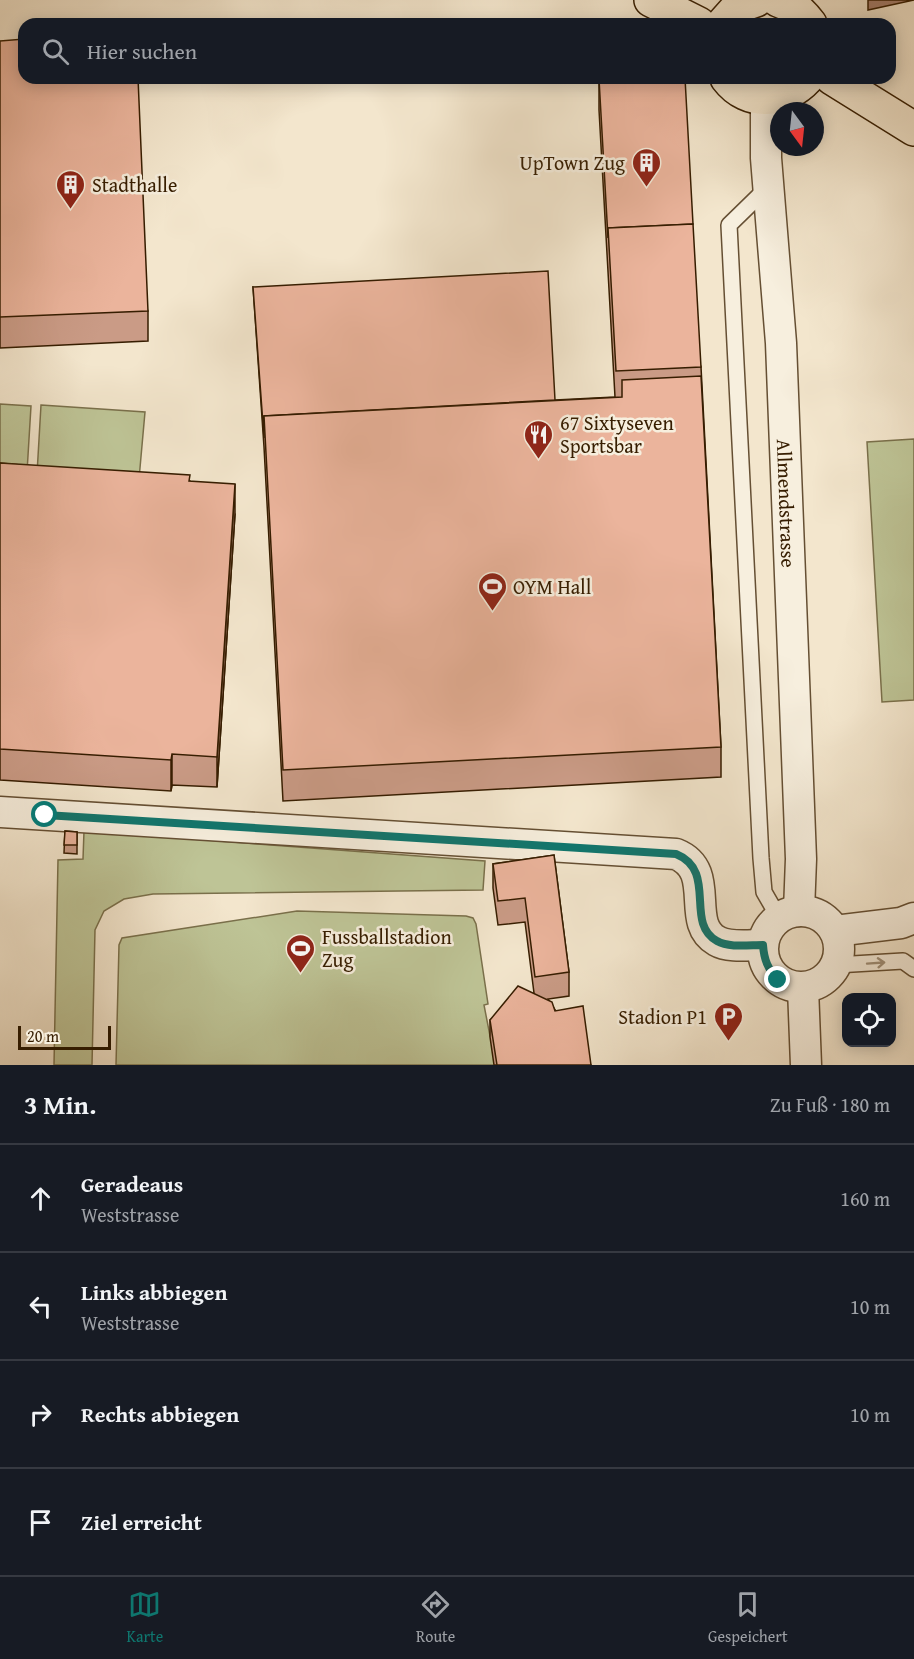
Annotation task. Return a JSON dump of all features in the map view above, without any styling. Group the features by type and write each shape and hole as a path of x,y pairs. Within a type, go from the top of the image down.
{"main road":[{"path":"651,0 687,18"},
{"path":"729,18 740,6 756,0"},
{"path":"778,0 790,4 805,18"},
{"path":"733,84 741,91 766,98 781,96 800,84"},
{"path":"841,84 914,129"}],"street":[{"name":"Allmendstrasse","path":"766,98 769,186 781,343 801,858 789,915"},
{"path":"0,812 676,854 692,864 696,872 702,918 710,935 726,944 763,945"},
{"path":"789,915 820,916 835,931 839,948 836,965 823,981 803,987 790,986 778,980 769,970 764,958 765,935 771,926 789,915"},
{"path":"835,931 910,924"},
{"path":"803,987 806,1065"}],"lane":[{"path":"769,186 729,225 761,858 764,892 789,915"},
{"path":"836,965 910,963"}],"green space":[{"path":"0,404 31,406 27,472 0,470"},
{"path":"41,405 145,412 139,479 37,474"},
{"path":"914,439 914,700 882,702 867,442"},
{"path":"84,831 485,861 483,890 153,894 124,899 104,911 95,930 92,1065 54,1065 58,860 83,859"},
{"name":"Fussballstadion Zug","path":"297,911 473,918 476,924 488,1004 484,1005 490,1036 589,1065 116,1065 119,945 122,938"}],"building":[{"name":"Stadthalle","path":"18,40 18,84 138,84 148,311 0,317 0,41"},
{"name":"UpTown Zug","path":"599,84 685,84 693,224 608,228 608,238"},
{"path":"693,224 701,367 616,371 608,228"},
{"path":"548,271 555,400 264,416 264,438 253,287"},
{"name":"OYM Hall","path":"701,376 721,747 283,770 264,416 622,397 622,380"},
{"path":"0,463 190,475 189,481 235,484 217,757 172,754 171,760 0,749"},
{"path":"65,831 77,832 77,845 64,845"},
{"path":"554,855 569,972 535,977 525,898 498,901 493,864"},
{"path":"518,986 552,1002 555,1011 583,1006 591,1065 497,1065 490,1020"}],"place":[{"name":"UpTown Zug","path":"646,188"},
{"name":"Stadthalle","path":"71,210"},
{"name":"67 Sixtyseven Sportsbar","path":"539,460"},
{"name":"OYM Hall","path":"492,612"},
{"name":"Fussballstadion Zug","path":"301,974"},
{"name":"Stadion P1","path":"728,1042"}],"route":[{"path":"45,815 676,854 692,864 696,872 699,881 702,918 710,935 726,944 763,945 764,958 769,970 778,980"}]}
